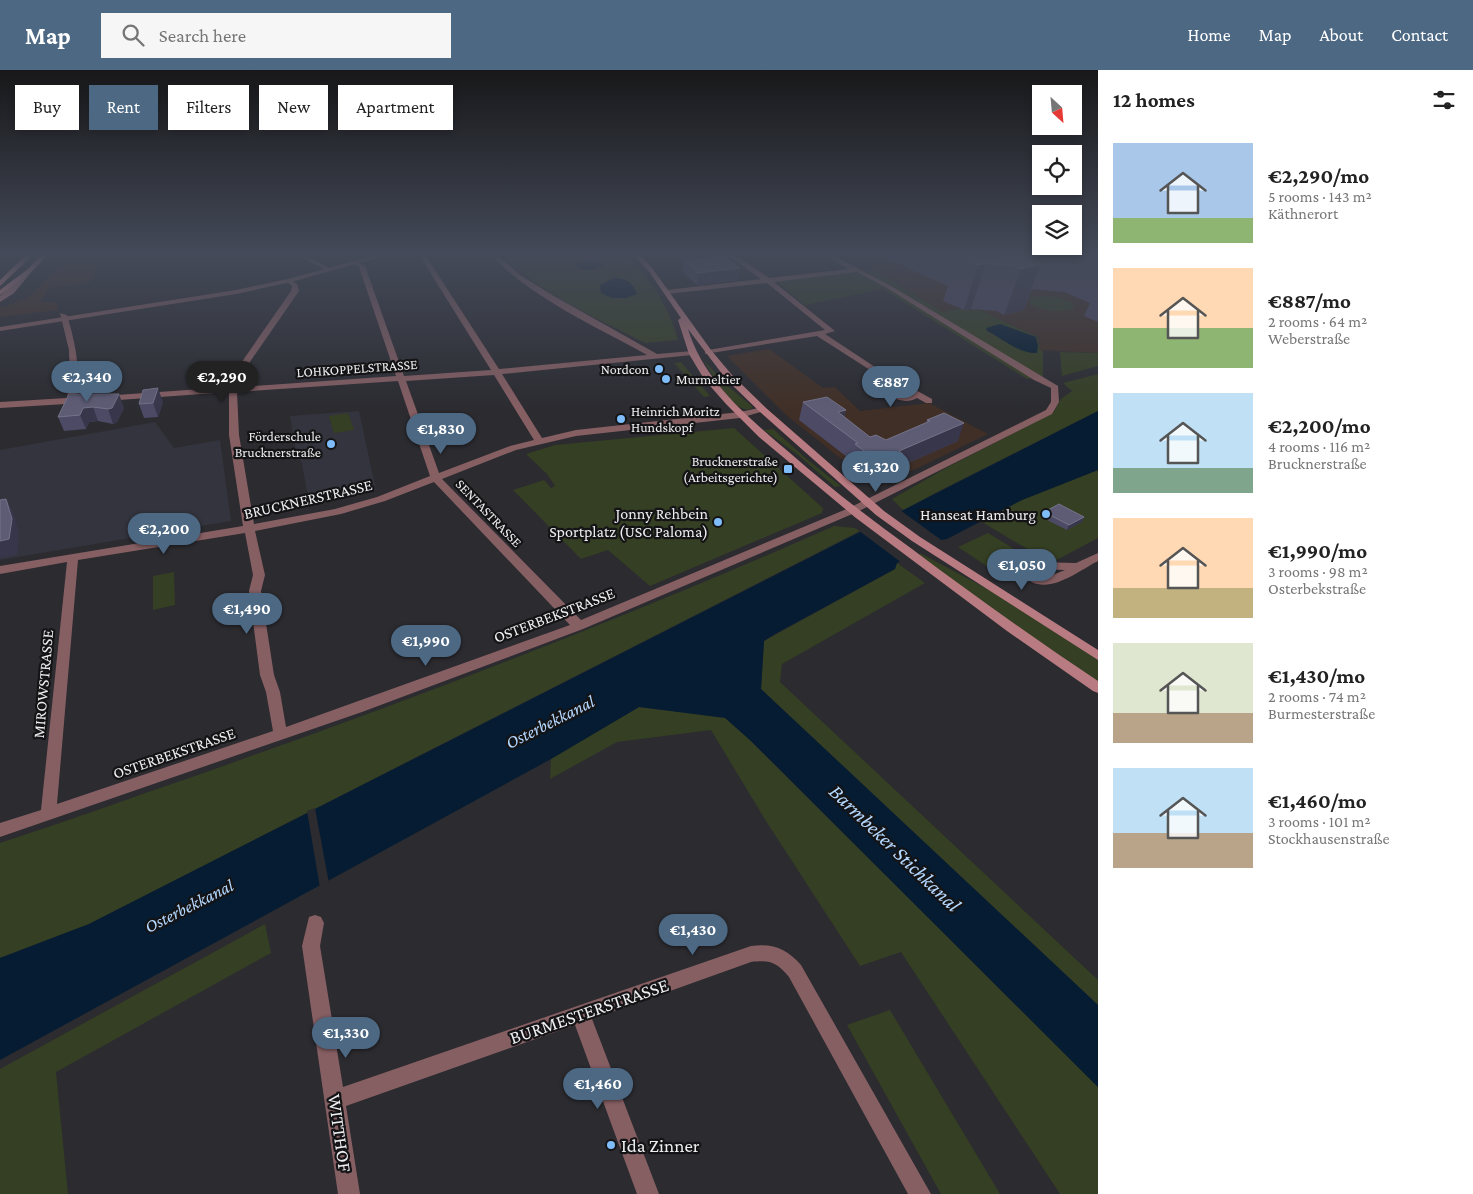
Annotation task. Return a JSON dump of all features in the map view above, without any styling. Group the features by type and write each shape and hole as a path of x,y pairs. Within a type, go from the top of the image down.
{"main road":[{"path":"675,305 708,352 729,377 763,410 884,517 932,550 1098,656"},
{"path":"681,315 692,353 712,384 740,414 830,493 985,610 1098,688"},
{"path":"692,353 708,352"}],"street":[{"path":"0,329 149,305"},
{"path":"280,734 263,646 255,591 259,575 234,435 233,390 243,366 285,305"},
{"name":"SENTASTRASSE","path":"376,305 436,478 579,626"},
{"path":"454,305 539,441"},
{"path":"564,305 656,357"},
{"path":"708,352 830,331 799,305"},
{"path":"919,305 1037,378 1054,386"},
{"path":"0,323 63,318"},
{"path":"63,318 73,350 74,379 71,400"},
{"path":"817,332 862,364 896,385 891,393 896,397 912,398 916,394 929,401"},
{"name":"LOHKOPPELSTRASSE","path":"0,405 497,372 692,353"},
{"name":"OSTERBEKSTRASSE","path":"0,830 280,734 579,626 853,510 1049,412 1055,402 1054,386"},
{"name":"BRUCKNERSTRASSE","path":"0,570 250,529 352,509 513,448 576,433 763,410"},
{"path":"1078,567 1098,556"},
{"name":"MIROWSTRASSE","path":"48,814 73,558"},
{"name":"WITTHOF","path":"315,923 311,946 349,1194"},
{"name":"BURMESTERSTRASSE","path":"335,1100 751,954 767,952 784,958 795,970 920,1194"},
{"path":"580,1013 648,1194"}],"shaded area":[{"path":"7,305 57,305 58,310 0,317 0,308"},
{"path":"933,305 1098,305 1098,353 1040,350 1039,337 971,306 943,312"},
{"path":"769,349 823,388 835,387 860,411 929,403 988,434 916,469 874,485 786,415 727,356"},
{"name":"Förderschule Brucknerstraße","path":"359,411 376,490 310,506 301,460 297,460 290,416"},
{"path":"155,422 174,448 220,440 231,521 0,560 0,450"}],"green space":[{"path":"572,305 665,305 678,340 646,343"},
{"path":"909,305 932,305 943,312 971,306 1038,337 1040,350 1043,351 1043,376 1027,379"},
{"path":"1032,305 1073,305 1074,309 1052,311"},
{"path":"1060,352 1098,353 1098,366 1062,376"},
{"path":"703,360 728,386 753,407 747,409 740,407 732,401"},
{"path":"681,362 710,396 704,397 674,363"},
{"path":"1098,374 1098,411 933,494 904,511 892,499 946,468 1053,413 1061,399 1072,391 1063,383"},
{"path":"348,413 354,430 334,433 329,416"},
{"path":"734,428 823,508 822,513 650,586 608,550 581,559 513,490 544,480 551,488 555,486 547,474 526,454 555,445"},
{"path":"773,429 841,486 835,487 798,455 764,430"},
{"name":"Hanseat Hamburg","path":"1098,470 1098,538 1051,563 980,521 1022,500"},
{"path":"834,526 855,528 860,531 89,924 0,958 0,843 195,776 437,688 676,594"},
{"path":"988,533 1029,558 997,573 958,547"},
{"path":"920,553 993,592 1098,660 1098,683 1025,634 919,555"},
{"path":"897,563 925,583 782,664 780,682 1098,980 1098,1005 761,689 764,641 895,569"},
{"path":"174,572 175,605 153,610 153,576"},
{"path":"639,707 725,717 1098,1087 1098,1194 1060,1194 901,952 860,966 766,821 711,730 617,742 550,779 551,759"},
{"path":"265,924 271,953 56,1072 68,1194 0,1194 0,1069"},
{"path":"890,1010 1000,1194 941,1194 847,1025"}],"water":[{"path":"1000,324 1036,337 1037,353 1030,353 1017,348 987,331 986,328"},
{"path":"1098,411 1098,470 1022,500 947,539 936,541 897,563 895,569 764,641 761,689 1098,1005 1098,1087 751,741 725,718 639,707 551,759 0,1060 0,958 89,924"}],"pier":[{"path":"900,510 944,542 902,563 858,530"},
{"path":"315,808 329,883 320,888 307,811"}],"building":[{"path":"158,388 153,403 139,404 143,390"},
{"path":"69,394 119,394 112,408 83,408 80,415 58,417"},
{"path":"827,397 846,410 838,412 870,437 876,435 886,440 944,413 964,423 899,451 903,454 876,460 855,444 858,443 803,402"},
{"path":"6,499 12,519 9,539 0,541 0,500"},
{"path":"1059,504 1084,517 1069,525 1044,512"}],"place":[{"name":"Nordcon","path":"659,369"},
{"name":"Murmeltier","path":"666,379"},
{"name":"Heinrich Moritz Hundskopf","path":"621,419"},
{"name":"Förderschule Brucknerstraße","path":"331,444"},
{"name":"Brucknerstraße (Arbeitsgerichte)","path":"788,469"},
{"name":"Hanseat Hamburg","path":"1046,514"},
{"name":"Jonny Rehbein Sportplatz (USC Paloma)","path":"718,522"},
{"name":"Ida Zinner","path":"611,1145"}],"water label":[{"name":"Osterbekkanal","path":"550,722"},
{"name":"Barmbeker Stichkanal","path":"895,848"},
{"name":"Osterbekkanal","path":"189,906"}]}
